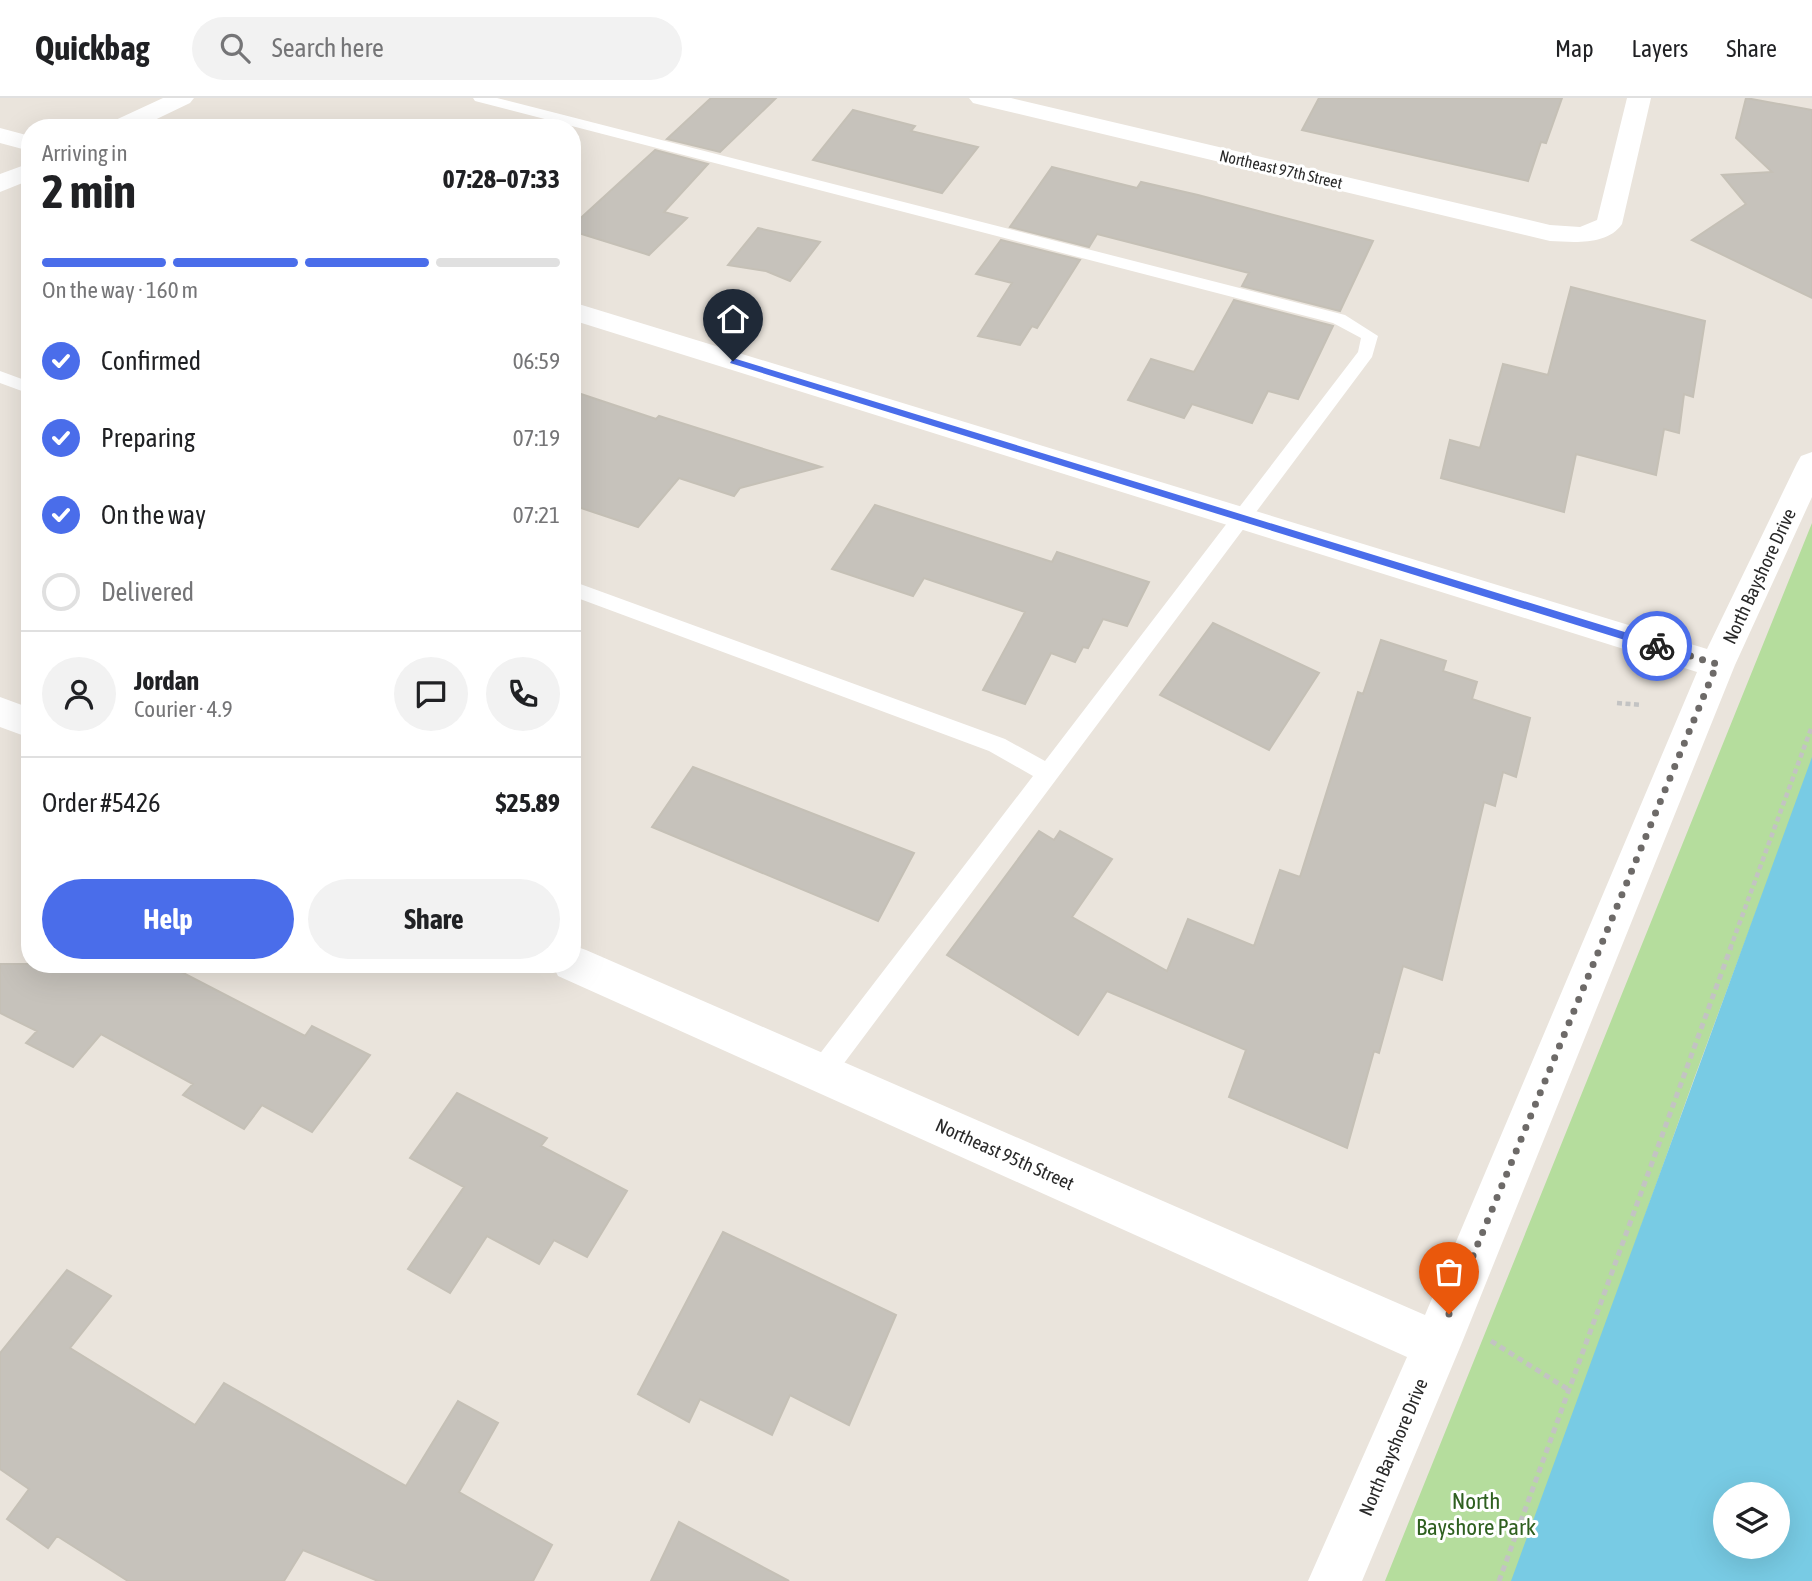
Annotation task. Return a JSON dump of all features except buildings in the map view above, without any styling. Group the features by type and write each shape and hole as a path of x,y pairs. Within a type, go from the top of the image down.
{"street":[{"path":"137,119 182,98"},
{"name":"Northeast 97th Street","path":"981,98 1550,233 1583,235 1609,224 1639,98"},
{"path":"0,135 21,141"},
{"path":"0,184 21,174"},
{"path":"581,314 1717,664"},
{"name":"North Bayshore Drive","path":"1335,1581 1443,1330 1717,664 1812,463"},
{"path":"0,711 21,720"},
{"name":"Northeast 95th Street","path":"581,967 821,1073 1443,1330"}],"lane":[{"path":"480,98 562,119"},
{"path":"581,124 1339,319 1370,336 1366,353 821,1073"},
{"path":"0,377 21,385"},
{"path":"581,591 997,745 1048,773"}],"path":[{"path":"1617,703 1642,705"},
{"path":"1499,1581 1812,726"},
{"path":"1443,1330 1569,1390"}],"green space":[{"name":"North Bayshore Park","path":"1812,523 1812,761 1695,1076 1514,1581 1385,1581"}],"water":[{"path":"1812,757 1812,1581 1511,1581"}],"way so far":[{"path":"1449,1314 1717,664 1657,646"}],"route":[{"path":"733,361 1657,646"}]}
